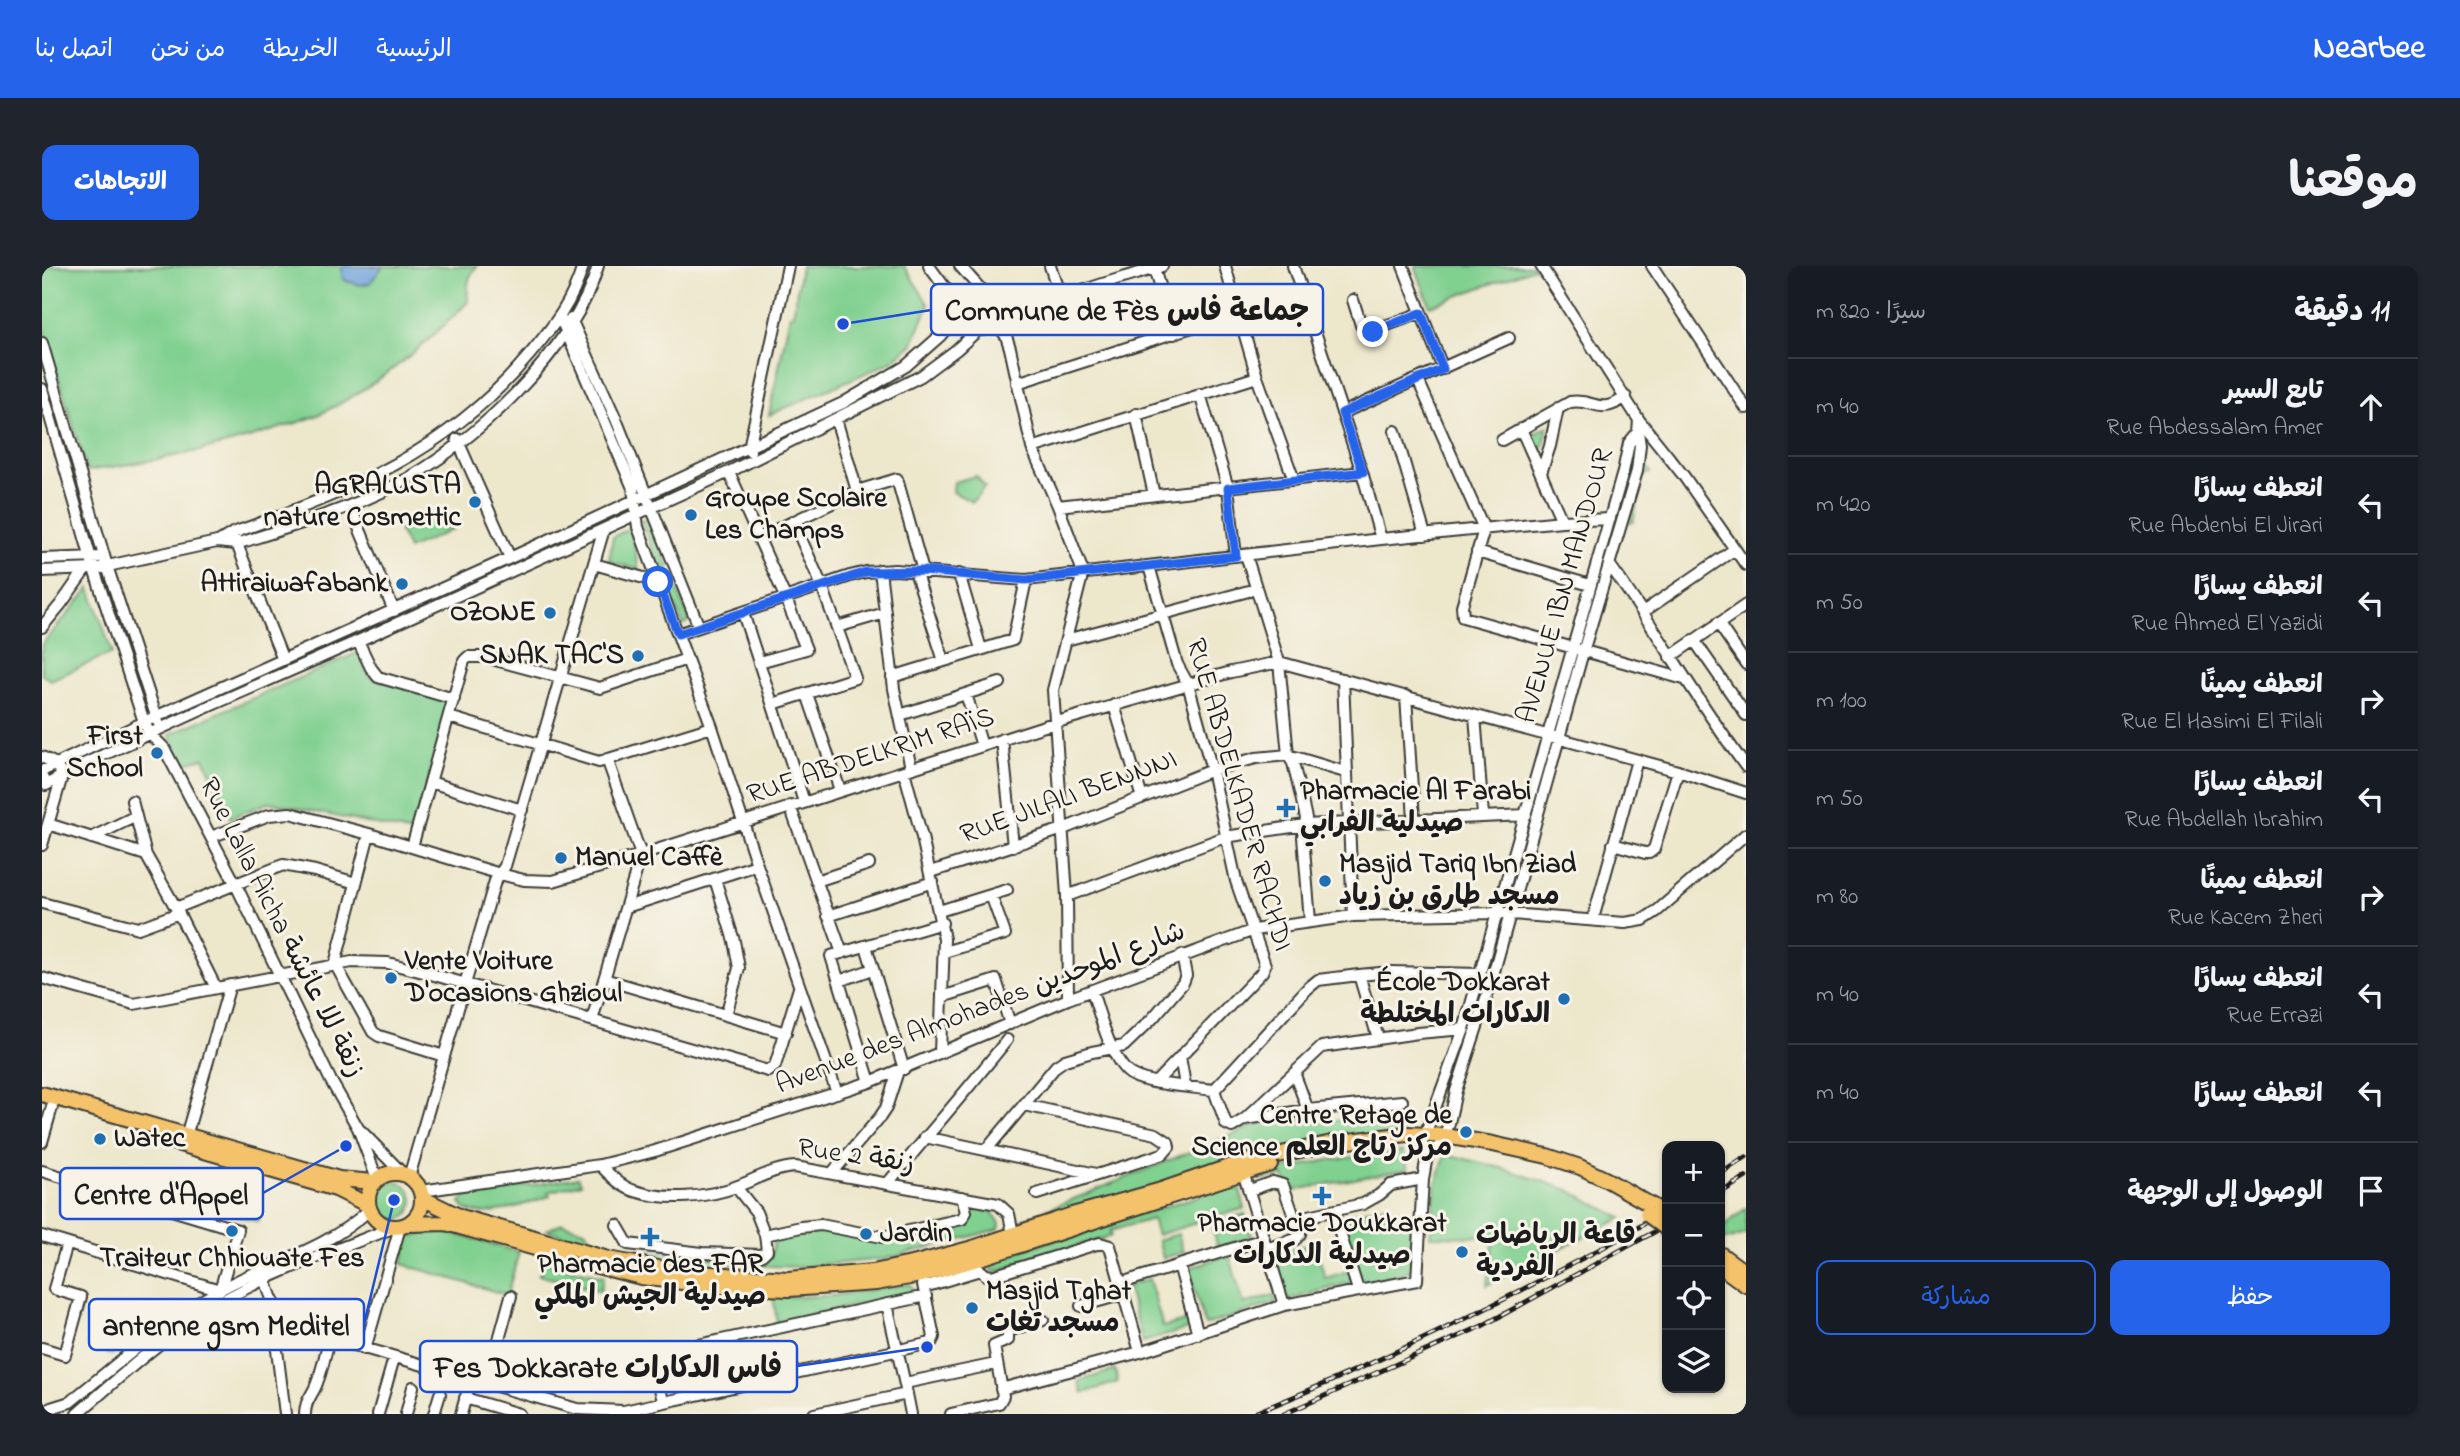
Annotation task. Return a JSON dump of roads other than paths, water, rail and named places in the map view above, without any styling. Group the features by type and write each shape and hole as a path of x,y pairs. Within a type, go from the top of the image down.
{"main road":[{"path":"42,1094 339,1180 376,1181 391,1173 406,1175 421,1195 461,1217 608,1259 681,1272 726,1276 799,1278 873,1272 945,1256 1263,1157 1332,1143 1425,1144"},
{"path":"47,1105 336,1189 369,1207 380,1222 401,1226 446,1223 607,1269 691,1283 800,1289 876,1283 924,1286 1243,1172 1293,1159 1368,1147 1425,1144 1444,1140 1493,1144 1547,1156 1580,1167 1657,1213"},
{"path":"369,1207 368,1196 376,1181"},
{"path":"401,1226 418,1214 421,1195"},
{"path":"1725,1258 1746,1273"},
{"path":"1721,1267 1746,1285"}],"street":[{"path":"234,538 378,475 453,429 518,368 563,313 583,266"},
{"path":"42,571 90,566 105,561 218,542 350,506 396,485 459,443 527,380 570,327 587,296 598,266"},
{"path":"753,460 749,448 788,266"},
{"path":"929,266 960,310 965,325 978,330"},
{"path":"960,266 997,306 996,320 1008,342 1032,448 1083,572 1053,690 1067,896 1068,999"},
{"path":"1050,266 1059,293"},
{"path":"1118,266 1123,278"},
{"path":"1225,266 1257,377 1294,480"},
{"path":"1293,266 1363,472 1381,539"},
{"path":"1403,266 1443,369"},
{"path":"1541,266 1626,397 1638,426 1683,475 1742,555 1643,612"},
{"path":"1652,266 1746,408"},
{"path":"54,800 43,783 729,472 921,376 957,350 978,330 991,326 996,320 1052,305 1076,293 1158,267 1174,334"},
{"path":"42,771 843,403 906,366 940,336 967,297 984,293"},
{"path":"994,301 1076,293"},
{"path":"1353,300 1361,325 1368,332 1421,313"},
{"path":"1254,321 1306,304"},
{"path":"1017,383 1239,312"},
{"path":"563,313 616,419 699,626"},
{"path":"570,327 633,488 638,527 712,727 837,1093"},
{"path":"1342,413 1509,338"},
{"name":"Rue Lalla Aicha زنقة للا عائشة","path":"42,343 105,561 156,717 155,732"},
{"path":"1032,448 1257,377"},
{"path":"1418,380 1483,529 1462,606 1461,613 1465,619 1684,679"},
{"name":"Rue Lalla Aicha زنقة للا عائشة","path":"42,389 90,566 144,722 155,732 235,883 331,1081 358,1128 376,1181"},
{"path":"1200,394 1228,488 1241,555 1256,589 1279,662 1288,755 1293,763 1306,818 1303,837 1310,921"},
{"path":"1502,440 1558,408 1577,401 1606,407 1626,397"},
{"path":"1541,473 1558,408"},
{"path":"1136,414 1154,495"},
{"path":"836,419 857,491"},
{"path":"53,426 65,423"},
{"name":"AVENUE IBN MANDOUR","path":"1444,1140 1456,1091 1511,914 1559,739 1590,586 1627,451 1638,426"},
{"name":"AVENUE IBN MANDOUR","path":"1358,1290 1418,1280 1425,1144 1481,974 1548,736 1609,564 1637,471 1640,445 1638,426"},
{"path":"453,429 510,558"},
{"path":"1521,429 1562,522"},
{"path":"1395,431 1425,535"},
{"path":"729,472 806,649 759,662"},
{"path":"1058,506 1363,472"},
{"path":"759,538 857,491 897,479 944,661"},
{"path":"350,506 394,611"},
{"path":"678,634 866,572 880,570 1026,580 1381,539 1609,519"},
{"path":"773,705 855,678 822,586 793,522"},
{"path":"406,1175 495,881 505,866 604,529"},
{"path":"234,538 283,660"},
{"path":"1476,552 1590,586"},
{"path":"42,559 90,566"},
{"path":"594,564 658,582"},
{"path":"1609,564 1643,612 1684,679 1746,767"},
{"path":"42,627 90,566"},
{"name":"RUE ABDELKADER RACHDI","path":"1149,566 1177,664 1188,684 1212,769 1225,837 1246,916 1254,930 1265,965 1262,972 1157,1081"},
{"path":"880,570 892,677 907,770 941,917 944,952 940,1053"},
{"path":"959,574 981,649"},
{"path":"892,677 1013,640 1026,580"},
{"path":"1066,640 1256,589"},
{"path":"1670,657 1718,623 1744,609"},
{"path":"743,613 804,802"},
{"path":"837,627 885,614"},
{"path":"1718,623 1746,664"},
{"path":"1694,640 1742,700 1746,715"},
{"path":"358,641 378,677 454,699"},
{"path":"412,847 464,661 472,656 484,657 600,688 687,659"},
{"name":"RUE ABDELKRIM RAÏS","path":"211,837 278,813 305,816 500,874 533,881 552,881 1057,722 1254,666 1279,662 1678,771 1746,793"},
{"path":"1343,678 1353,916"},
{"path":"900,715 1000,683"},
{"path":"807,694 840,790"},
{"path":"966,694 982,746"},
{"path":"1406,696 1414,820"},
{"path":"1114,705 1142,798"},
{"path":"1475,716 1483,816"},
{"path":"449,717 599,762 712,727"},
{"path":"1002,739 1013,846"},
{"name":"RUE JILALI BENNNI","path":"828,916 1063,829 1212,769 1279,754 1345,772"},
{"path":"42,757 56,764 62,776 42,845"},
{"path":"592,1020 641,855 607,760"},
{"path":"1593,919 1637,760"},
{"path":"1614,844 1645,853 1654,849 1678,771"},
{"path":"430,782 522,810"},
{"path":"132,801 146,855 178,910 216,988"},
{"path":"790,806 828,916 839,981 870,1082"},
{"path":"1067,896 1225,837 1305,825 1526,815"},
{"path":"91,838 136,816"},
{"path":"48,824 146,855"},
{"path":"369,834 335,964 373,1032 444,1056"},
{"name":"Avenue des Almohades شارع الموحدين","path":"421,1195 600,1165 655,1151 870,1082 1068,999 1254,930 1353,916 1498,913 1625,923 1650,917 1746,834"},
{"path":"816,881 869,864"},
{"path":"42,903 138,928 235,883 283,865 356,883"},
{"path":"626,906 757,865"},
{"path":"715,879 734,941 739,968 726,1015"},
{"path":"836,954 866,946 1007,890"},
{"path":"944,952 1005,934 991,895"},
{"path":"832,1173 880,1117 901,1070 866,946"},
{"path":"987,1149 1047,1076 1065,1060 1092,1052 1113,1050 1124,1046 1135,1037 1183,983 1186,975 1182,955"},
{"path":"42,978 129,1003 142,1003 335,964 364,961 388,963 768,1071 775,1066 799,988"},
{"path":"839,981 873,969"},
{"path":"1214,1090 1307,989 1321,979 1391,972 1481,974"},
{"path":"1359,975 1378,1038"},
{"path":"604,979 786,1032"},
{"path":"942,997 996,980 1010,1024"},
{"path":"186,1136 230,985"},
{"path":"1092,991 1113,1050 1132,1075 1214,1090"},
{"path":"1242,1122 1322,1047 1378,1038 1464,1030"},
{"path":"887,1184 964,1095 1007,1040"},
{"path":"1180,1058 1185,1085"},
{"path":"1295,1075 1308,1110"},
{"path":"1214,1090 1229,1126 1308,1110 1402,1101"},
{"path":"42,1142 47,1105"},
{"path":"1024,1105 1156,1134 1168,1142 1169,1147 1163,1154 1037,1194"},
{"name":"Rue Lalla Aicha زنقة للا عائشة","path":"358,1128 406,1175"},
{"path":"925,1138 1096,1174"},
{"path":"1425,1144 1444,1140"},
{"name":"Rue 2 زنقة","path":"600,1165 623,1186 634,1191 688,1197 713,1195 786,1167 832,1173 987,1201 1004,1208 1009,1214 1013,1234"},
{"path":"42,1171 237,1230 220,1290"},
{"path":"1243,1172 1284,1305"},
{"path":"1295,1219 1371,1200 1391,1185 1423,1179"},
{"path":"1082,1306 1179,1265 1299,1237 1295,1219 1280,1183 1273,1182 1250,1189"},
{"path":"617,1225 628,1244 702,1253 762,1255 766,1250 765,1235 756,1212 736,1187"},
{"path":"765,1235 821,1225 875,1237 898,1235 964,1218 966,1208 962,1197"},
{"path":"49,1408 70,1402 167,1323 220,1290 342,1233 369,1207"},
{"path":"1002,1389 1140,1352 1284,1305 1358,1290 1333,1211"},
{"path":"77,1414 198,1315 266,1280 401,1226"},
{"path":"365,1349 401,1226"},
{"path":"42,1236 220,1290"},
{"path":"663,1401 652,1355 887,1304 924,1286 980,1270 992,1276 1104,1242 1110,1246 1140,1352"},
{"path":"42,1348 65,1354 81,1297 54,1289 67,1244"},
{"path":"1179,1265 1198,1334"},
{"path":"266,1280 277,1336 285,1414"},
{"path":"270,1300 284,1318 295,1326 329,1338 522,1393 576,1412 625,1412 663,1401 931,1343 933,1340 924,1286"},
{"path":"487,1383 511,1296"},
{"path":"887,1304 911,1414"},
{"path":"951,1414 999,1403 1003,1396 993,1346 1008,1340 1008,1331 1043,1320"},
{"path":"305,1414 307,1398 316,1388 329,1338"},
{"path":"378,1414 394,1358"},
{"path":"814,1414 996,1364"},
{"path":"461,1414 471,1379"},
{"path":"406,1414 413,1387"},
{"path":"465,1398 517,1414 522,1393"},
{"path":"433,1414 440,1394"}],"water":[{"path":"342,266 383,266 370,283 361,285 346,281 342,277"}],"railway":[{"path":"1725,1171 1746,1157"},
{"path":"1725,1190 1746,1177"},
{"path":"1252,1414 1467,1318 1603,1247 1662,1212"},
{"path":"1284,1414 1482,1326 1662,1228"}],"place":[{"name":"Commune de Fès جماعة فاس","path":"843,324"},
{"name":"AGRALUSTA nature Cosmettic","path":"475,502"},
{"name":"Groupe Scolaire Les Champs","path":"691,515"},
{"name":"Attiraiwafabank","path":"402,584"},
{"name":"OZONE","path":"550,613"},
{"name":"SNAK TAC'S","path":"638,656"},
{"name":"First School","path":"157,753"},
{"name":"Pharmacie Al Farabi صيدلية الفرابي","path":"1286,808"},
{"name":"Manuel Caffè","path":"561,858"},
{"name":"Masjid Tariq Ibn Ziad مسجد طارق بن زياد","path":"1325,881"},
{"name":"Vente Voiture D'ocasions Ghzioul","path":"391,978"},
{"name":"École Dokkarat الدكارات المختلطة","path":"1564,999"},
{"name":"Centre Retage de Science مركز رتاج العلم","path":"1466,1132"},
{"name":"Watec","path":"100,1139"},
{"name":"Centre d'Appel","path":"346,1146"},
{"name":"Pharmacie Doukkarat صيدلية الدكارات","path":"1322,1196"},
{"name":"antenne gsm Meditel","path":"394,1200"},
{"name":"Traiteur Chhiouate Fes","path":"232,1231"},
{"name":"Jardin","path":"866,1234"},
{"name":"Pharmacie des FAR صيدلية الجيش الملكي","path":"650,1237"},
{"name":"قاعة الرياضات الفردية","path":"1462,1252"},
{"name":"Masjid Tghat مسجد تغات","path":"972,1308"},
{"name":"Fes Dokkarate فاس الدكارات","path":"927,1347"}]}
